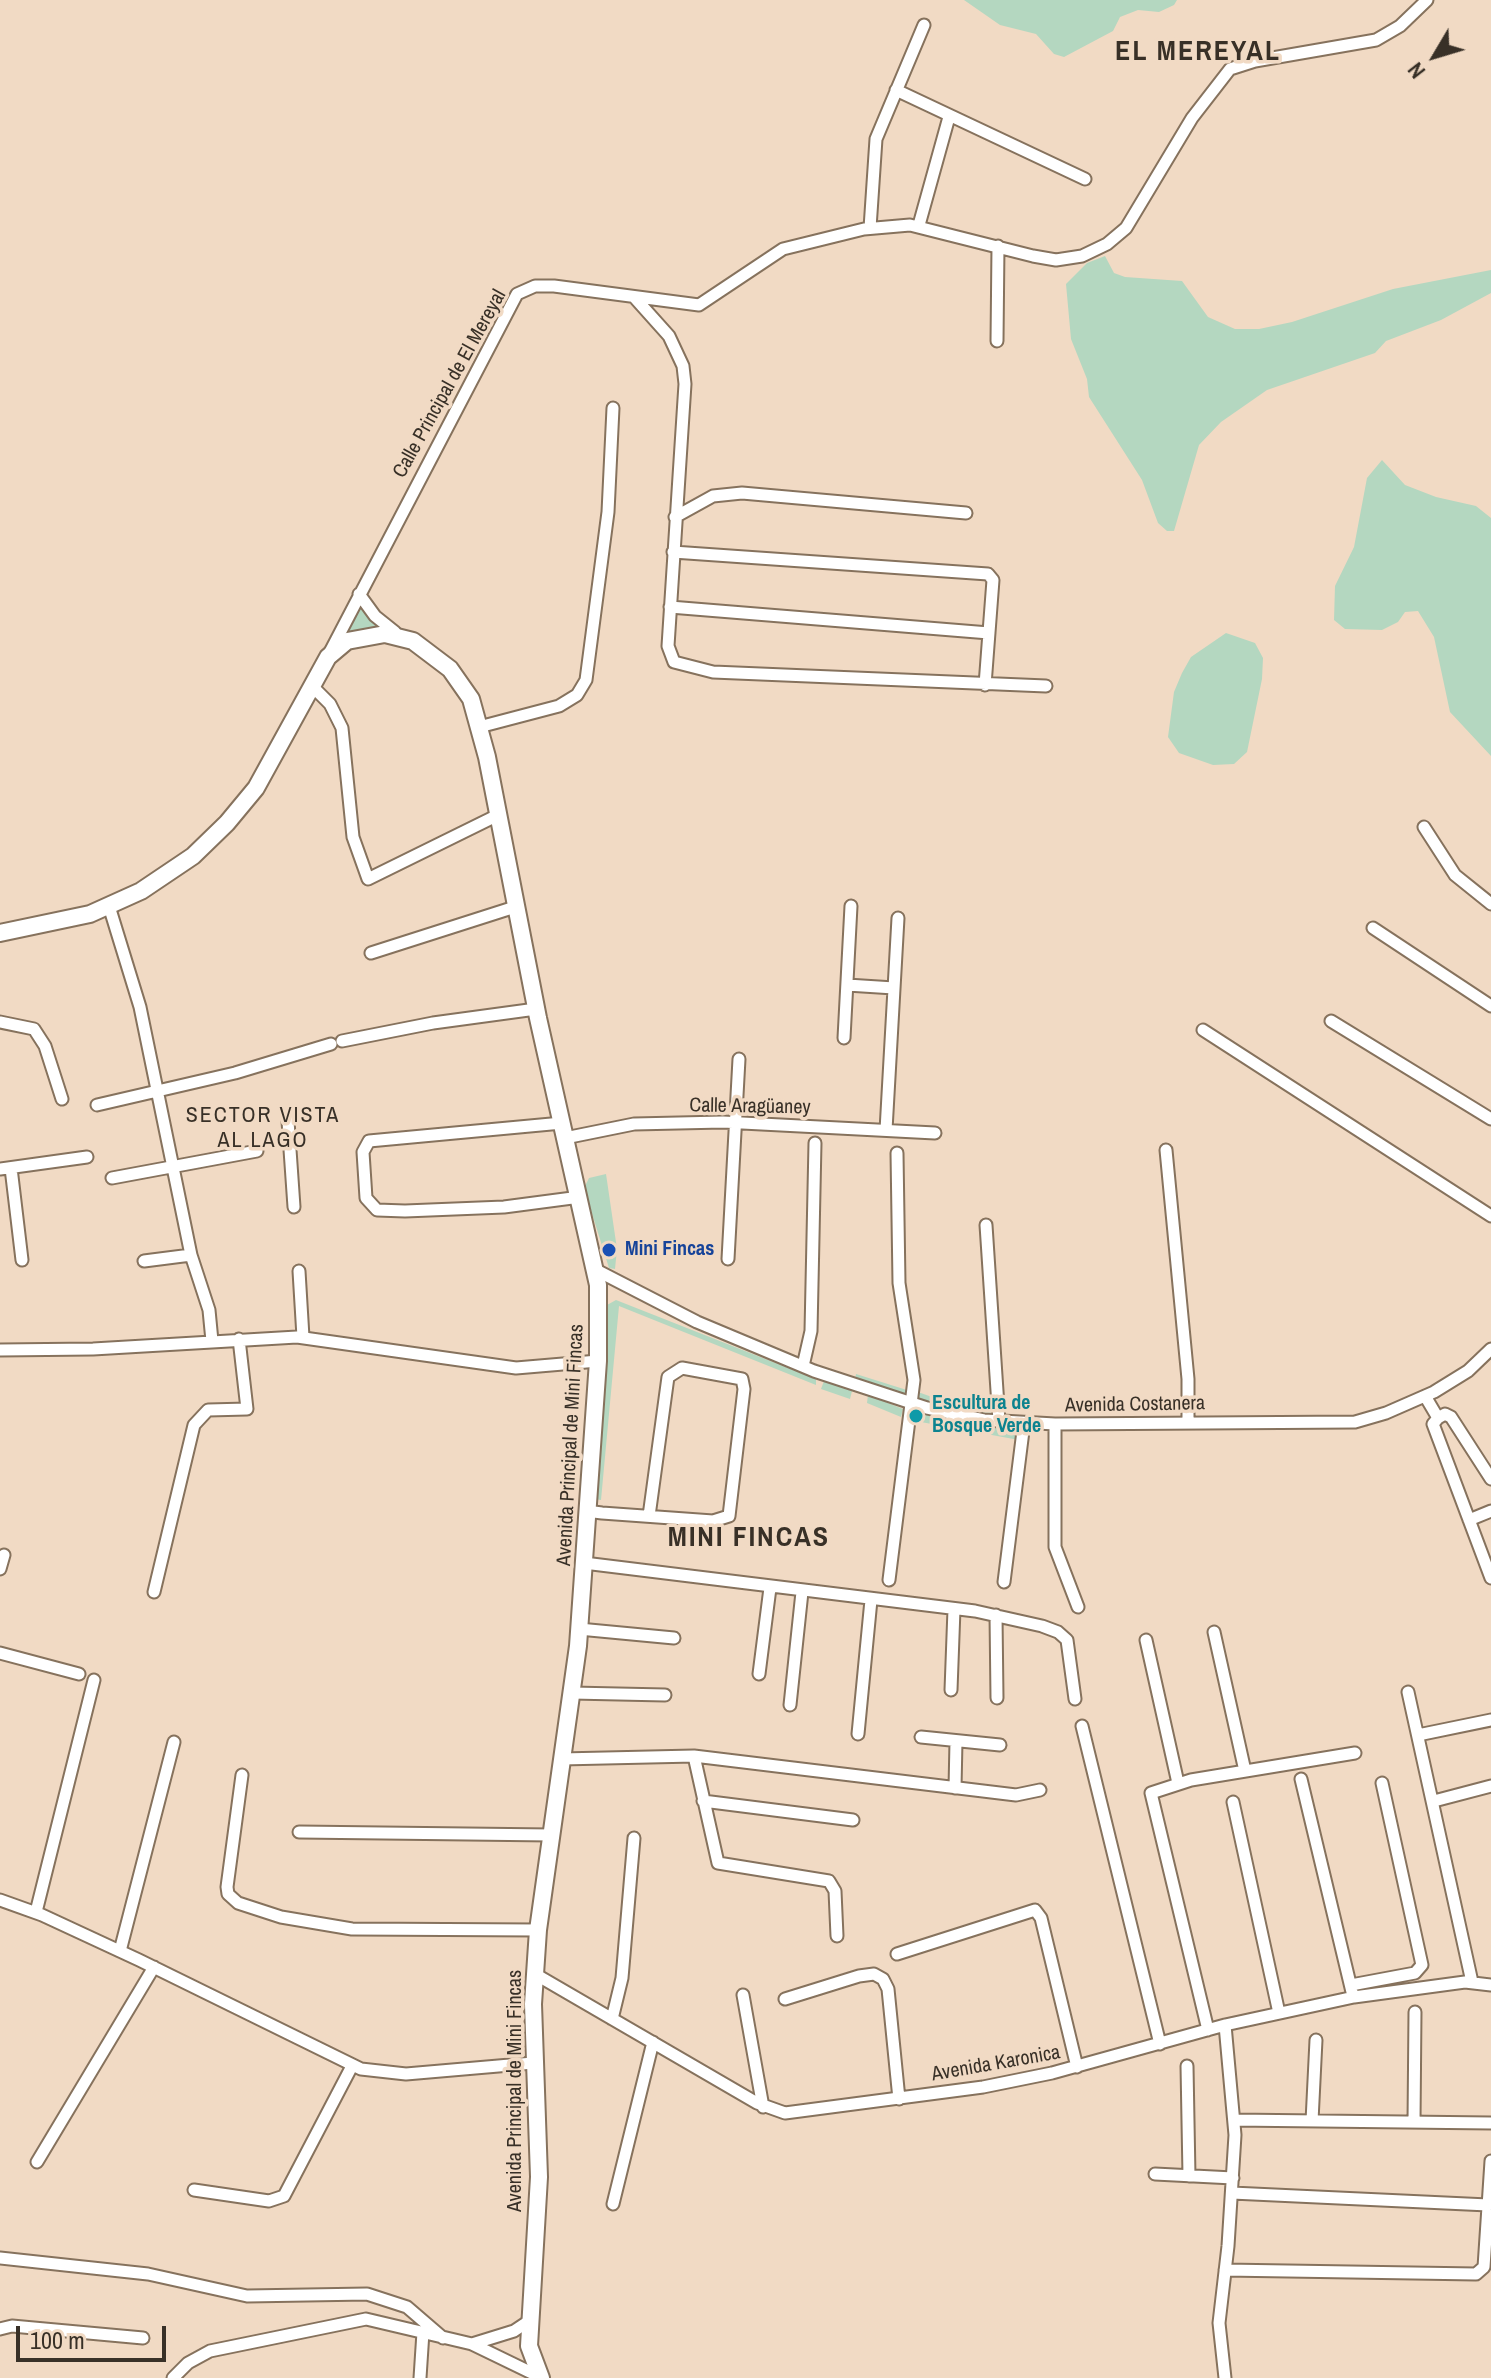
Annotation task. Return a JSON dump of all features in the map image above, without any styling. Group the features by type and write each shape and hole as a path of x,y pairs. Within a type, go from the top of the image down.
{"street":[{"name":"Calle Principal de El Mereyal","path":"328,657 517,294 535,286 554,286 699,305 783,249 870,228 919,225 1056,260 1082,256 1107,244 1126,228 1192,118 1230,69 1255,61 1376,40 1406,21 1427,0"},
{"path":"870,228 876,139 924,25"},
{"path":"896,90 1085,179"},
{"path":"919,225 949,117"},
{"path":"997,341 998,246"},
{"path":"635,297 669,336 683,366 685,384 670,607 669,654 674,662 686,668 713,672 1046,686"},
{"path":"479,727 559,706 577,695 586,680 608,512 613,408"},
{"path":"675,517 713,496 742,493 966,513"},
{"path":"673,552 988,574 993,580 985,685"},
{"path":"359,594 375,616 399,635"},
{"path":"670,607 989,633"},
{"path":"0,933 65,921 109,906 168,875 227,823 265,774 328,657 355,637 399,635"},
{"name":"Avenida Principal de Mini Fincas","path":"399,635 424,647 458,677 471,699 498,815 536,1009 596,1270 598,1361 579,1629 538,1930 535,1974 533,2063 539,2177 529,2321 531,2360 540,2377"},
{"path":"312,686 330,704 342,728 351,822 368,879 498,815"},
{"path":"1424,827 1455,875 1491,904"},
{"path":"109,906 140,1007 191,1255 209,1310 212,1341"},
{"path":"844,1038 851,906"},
{"path":"371,953 515,907"},
{"path":"886,1130 898,918"},
{"path":"1373,928 1491,1006"},
{"path":"847,985 894,988"},
{"path":"97,1105 337,1043 433,1023 536,1009"},
{"path":"1331,1021 1491,1119"},
{"path":"0,1022 34,1029 45,1046 62,1099"},
{"path":"1203,1030 1491,1216"},
{"path":"728,1259 739,1059"},
{"path":"288,1121 294,1207"},
{"name":"Calle Aragüaney","path":"580,1197 504,1207 377,1210 366,1198 363,1152 369,1141 634,1124 734,1123 935,1133"},
{"path":"803,1366 811,1331 815,1143"},
{"path":"1166,1150 1188,1379 1188,1423"},
{"path":"112,1178 257,1151"},
{"path":"889,1580 914,1369 899,1283 897,1153"},
{"path":"22,1260 5,1168 87,1157"},
{"path":"986,1225 999,1421"},
{"path":"144,1261 191,1255"},
{"name":"Avenida Costanera","path":"596,1270 697,1322 803,1366 910,1403 961,1416 999,1421 1055,1424 1355,1422 1425,1396 1468,1371 1491,1349"},
{"path":"299,1271 303,1337"},
{"path":"0,1350 303,1337 516,1368 598,1361"},
{"path":"154,1592 194,1425 208,1410 247,1409 239,1339"},
{"path":"588,1512 713,1521 729,1516 744,1389 742,1379 682,1368 668,1377 649,1516"},
{"path":"1425,1396 1438,1418"},
{"path":"1491,1479 1451,1417 1445,1414 1438,1418 1433,1424 1491,1578"},
{"path":"1004,1582 1024,1423"},
{"path":"1055,1424 1054,1539 1078,1607"},
{"path":"1469,1520 1491,1511"},
{"path":"0,1569 4,1555"},
{"path":"584,1563 996,1615 1063,1635 1069,1645 1075,1699"},
{"path":"759,1674 770,1588"},
{"path":"790,1705 802,1592"},
{"path":"858,1734 871,1600"},
{"path":"951,1690 954,1609"},
{"path":"996,1615 997,1698"},
{"path":"579,1629 674,1638"},
{"path":"1214,1632 1245,1771"},
{"path":"1146,1640 1178,1783"},
{"path":"0,1653 79,1674"},
{"path":"36,1912 94,1680"},
{"path":"1408,1692 1472,1982"},
{"path":"572,1693 665,1695"},
{"path":"1418,1735 1491,1720"},
{"path":"1082,1726 1160,2044"},
{"path":"921,1737 1000,1745"},
{"path":"955,1788 956,1741"},
{"path":"120,1951 174,1742"},
{"path":"1208,2030 1150,1796 1153,1791 1178,1783 1355,1753"},
{"path":"561,1759 694,1756 1016,1795 1040,1790"},
{"path":"694,1756 718,1863 829,1881 835,1891 837,1936"},
{"path":"242,1775 227,1887 228,1894 238,1903 281,1917 352,1929 538,1930"},
{"path":"1301,1779 1352,1991 1415,1973 1422,1965 1382,1783"},
{"path":"1434,1801 1491,1786"},
{"path":"703,1801 853,1820"},
{"path":"1233,1802 1279,2013"},
{"path":"299,1832 551,1835"},
{"path":"612,2019 622,1978 634,1838"},
{"path":"0,1900 36,1912 154,1967 352,2066 386,2075 533,2063"},
{"path":"897,1954 1035,1910 1041,1918 1077,2067"},
{"path":"37,2162 154,1967"},
{"name":"Avenida Karonica","path":"535,1974 763,2107 796,2113 983,2087 1077,2067 1352,1991 1472,1982 1491,1985"},
{"path":"785,1999 859,1976 874,1974 883,1979 888,1989 899,2099"},
{"path":"743,1995 763,2107"},
{"path":"1414,2122 1415,2012"},
{"path":"1225,2025 1234,2120 1232,2193 1219,2323 1225,2378"},
{"path":"1312,2121 1316,2040"},
{"path":"613,2204 653,2042"},
{"path":"194,2190 269,2201 284,2196 352,2066"},
{"path":"1187,2066 1189,2176"},
{"path":"1234,2120 1491,2123"},
{"path":"1225,2270 1476,2274 1484,2267 1491,2161"},
{"path":"1155,2174 1233,2178"},
{"path":"1232,2193 1488,2205"},
{"path":"0,2258 148,2274 247,2296 367,2294 407,2307 443,2338"},
{"path":"173,2378 188,2363 210,2351 348,2320 366,2319 472,2344 540,2377"},
{"path":"472,2344 503,2336 529,2321"},
{"path":"0,2329 12,2326 143,2338"},
{"path":"420,2378 423,2332"}],"green space":[{"path":"964,0 1177,0 1174,5 1159,12 1138,10 1120,17 1113,31 1064,57 1054,54 1036,34 1000,25"},
{"path":"1105,256 1114,273 1125,277 1182,281 1208,317 1235,329 1259,329 1292,322 1393,289 1491,270 1491,293 1441,320 1386,341 1375,353 1267,390 1221,422 1199,445 1174,531 1167,531 1158,523 1142,480 1089,397 1087,379 1071,339 1066,284 1087,263"},
{"path":"1382,460 1405,485 1436,497 1476,506 1491,518 1491,756 1450,712 1434,637 1418,611 1405,612 1398,622 1382,630 1345,629 1334,620 1335,586 1354,547 1367,478"},
{"path":"359,594 385,626 341,645"},
{"path":"1226,633 1255,643 1263,658 1262,679 1247,752 1234,764 1213,765 1179,753 1168,737 1174,692 1182,673 1191,657"},
{"path":"606,1174 617,1249 615,1269 609,1268 584,1188 589,1178"},
{"path":"616,1300 816,1379 816,1385 619,1306 601,1500 594,1499 607,1305"},
{"path":"856,1374 910,1391 909,1398 855,1381"},
{"path":"824,1381 852,1391 850,1399 821,1389"},
{"path":"918,1392 960,1407 991,1408 992,1414 960,1413 917,1401"},
{"path":"868,1395 903,1409 901,1417 867,1403"},
{"path":"911,1410 1020,1429 1019,1440 910,1420"}],"place":[{"name":"Mini Fincas","path":"609,1250"},
{"name":"Escultura de Bosque Verde","path":"916,1416"}],"district":[{"name":"EL MEREYAL","path":"1198,52"},
{"name":"SECTOR VISTA AL LAGO","path":"263,1128"},
{"name":"MINI FINCAS","path":"749,1538"}]}
